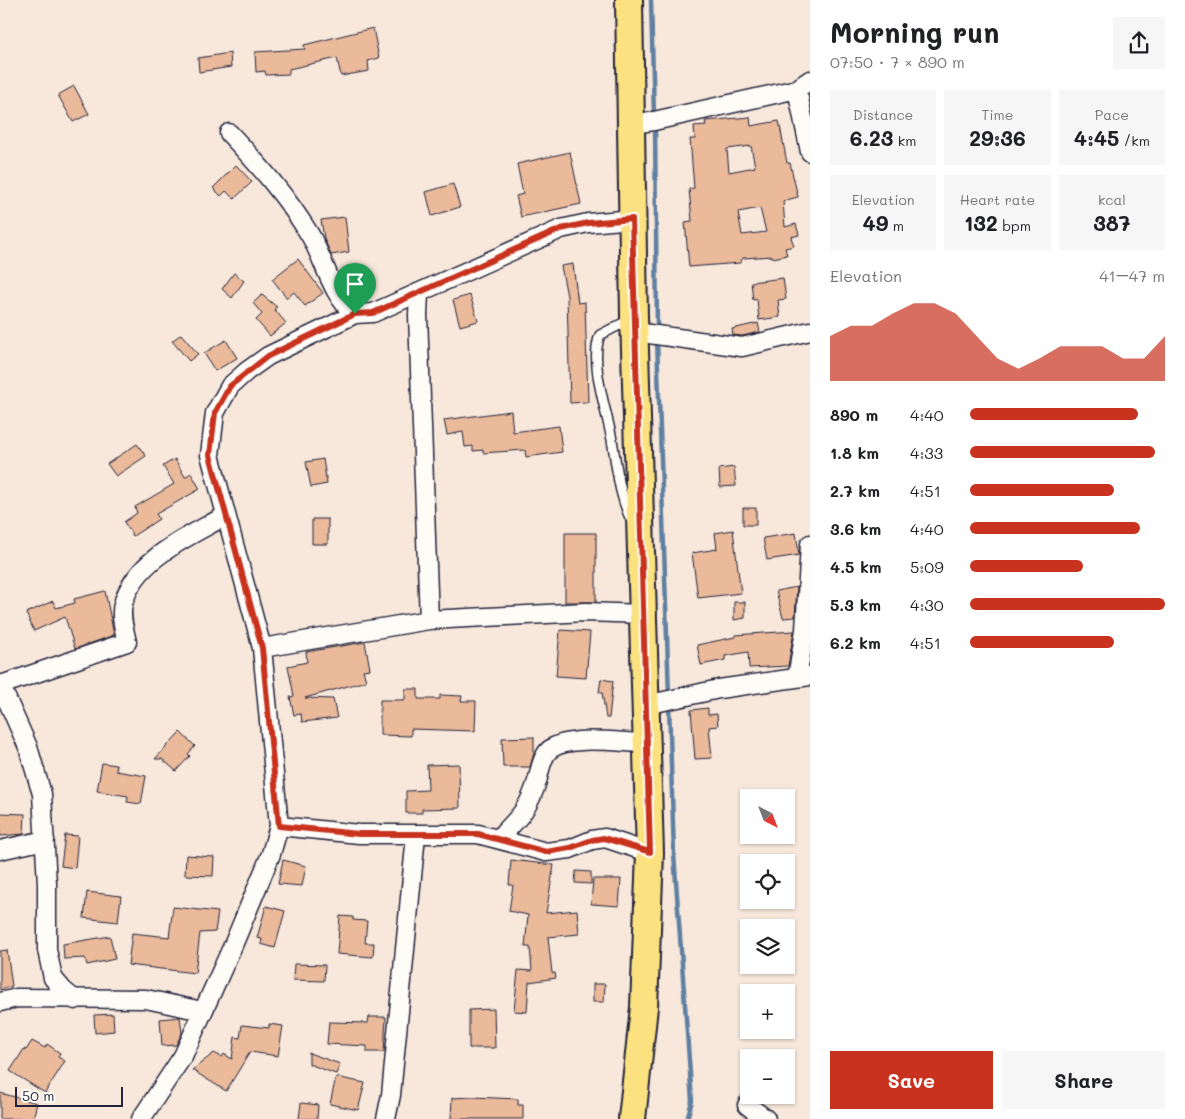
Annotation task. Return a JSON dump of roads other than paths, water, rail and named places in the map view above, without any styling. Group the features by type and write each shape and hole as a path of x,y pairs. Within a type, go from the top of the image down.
{"main road":[{"path":"629,0 634,325 650,852 644,1007 632,1119"}],"street":[{"path":"631,124 654,121 803,85 810,152"},
{"path":"229,133 275,183 310,236 340,299 355,314"},
{"path":"140,1119 183,1056 271,854 279,826 262,648 224,516 210,455 215,413 230,386 268,356 355,314 373,313 561,229 588,223 632,219"},
{"path":"419,292 418,315 429,620"},
{"path":"400,301 418,315"},
{"path":"634,325 742,347 810,332"},
{"path":"75,1000 53,978 47,950 45,840 42,794 28,746 0,684 126,642 122,619 123,604 146,565 162,552 224,516"},
{"path":"646,705 719,689 804,677 810,544"},
{"path":"262,648 429,620 586,612 643,614"},
{"path":"499,838 524,814 532,799 542,762 549,749 559,744 580,742 647,743"},
{"path":"279,826 359,834 478,834 499,838 546,852 570,848 604,838 650,852"},
{"path":"386,1119 391,1094 416,835"},
{"path":"0,850 45,840"},
{"path":"0,1002 17,998 75,1000 146,999 202,1011"},
{"path":"747,1105 766,1119"}],"lane":[{"path":"634,325 600,335 597,343 602,392 625,508 641,540"}],"waterway":[{"path":"651,0 654,116"},
{"path":"655,124 657,331"},
{"path":"657,339 669,696"},
{"path":"669,704 674,854 692,1101 687,1119"}]}
